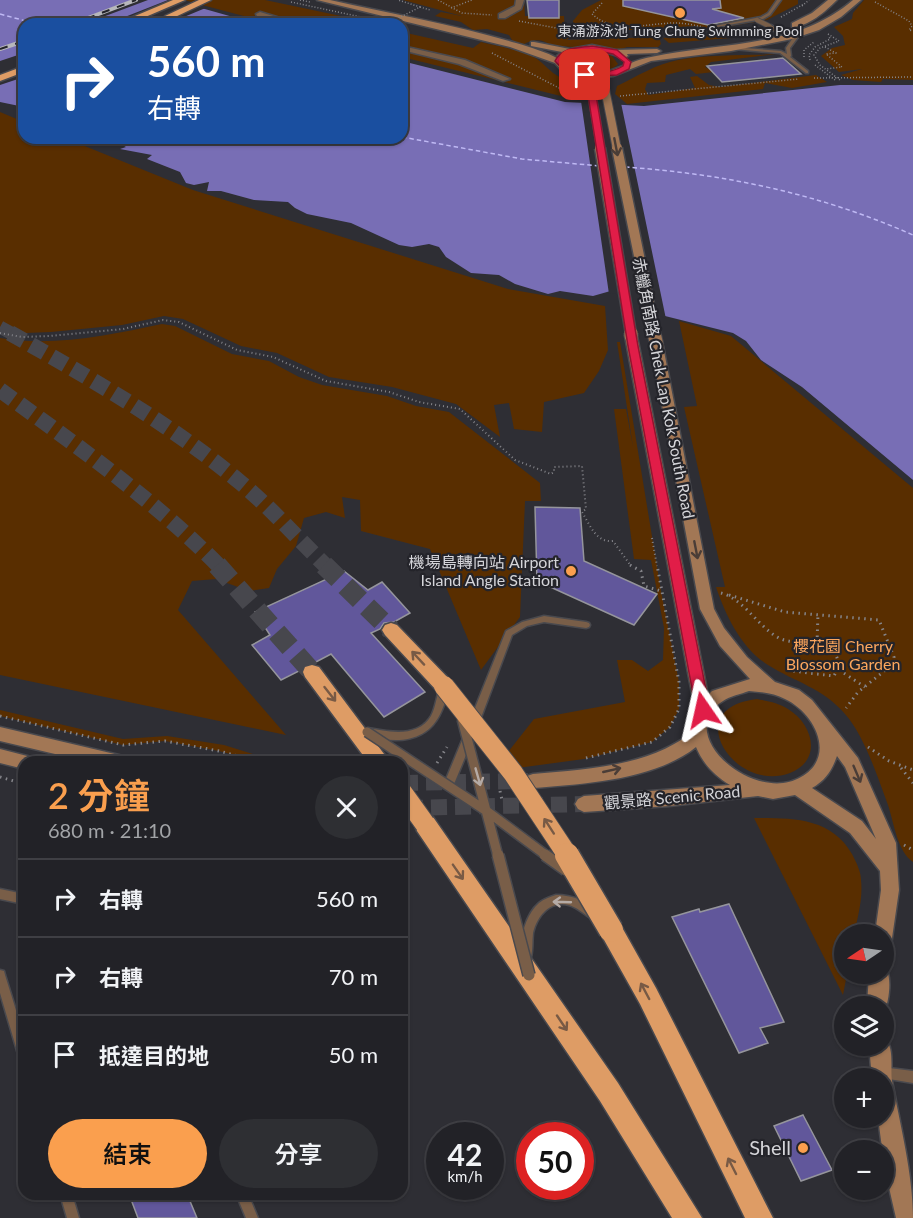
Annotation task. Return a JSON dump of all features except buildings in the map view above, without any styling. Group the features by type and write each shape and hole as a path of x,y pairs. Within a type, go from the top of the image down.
{"highway":[{"path":"136,18 181,0"},
{"path":"164,18 207,0"},
{"path":"0,66 18,60"},
{"path":"0,78 18,71"},
{"path":"392,630 450,694 545,820 585,884 653,1007 759,1218"},
{"path":"312,672 376,756"},
{"path":"408,801 609,1092 688,1218"}],"main road":[{"path":"321,0 398,18"},
{"path":"558,61 561,55 570,51 592,48 615,52 642,52 778,31 815,15 833,0"},
{"path":"408,20 513,45 558,61 565,69 595,76 617,73 627,67 653,59 733,48 799,33 837,16 857,0"},
{"path":"370,2 570,51"},
{"path":"615,52 626,59 627,67"},
{"name":"赤鱲角南路 Chek Lap Kok South Road","path":"617,73 605,89 707,609 714,626 728,648 743,665 770,687"},
{"name":"赤鱲角南路 Chek Lap Kok South Road","path":"579,74 590,92 631,336 703,710"},
{"path":"824,726 830,748 824,768 812,781 798,788 785,790 747,786 724,773 705,751 699,736 703,710 714,697 729,688 749,685 770,687 802,701 811,709 824,726 852,763 887,843 890,870 885,924"},
{"path":"0,734 94,756"},
{"name":"觀景路 Scenic Road","path":"533,781 582,777 664,758 690,746 699,736"},
{"path":"0,756 18,760"},
{"path":"798,788 856,827 890,870"},
{"name":"觀景路 Scenic Road","path":"584,804 669,799 760,789"},
{"path":"890,1128 907,1218"}],"street":[{"path":"502,16 518,8 520,0"},
{"path":"260,14 274,18"},
{"path":"408,49 462,62 506,79"}],"lane":[{"path":"711,27 756,20 769,14 779,0"},
{"path":"756,20 778,31"},
{"path":"789,56 788,48 799,33"},
{"path":"733,48 773,50 789,56 804,70 795,68"},
{"path":"450,784 509,633 525,624 544,619 586,625"},
{"path":"367,732 402,736 426,730 433,723 450,694"},
{"path":"450,694 488,812 529,975"},
{"path":"347,717 403,756"},
{"path":"408,759 488,812 585,884"},
{"path":"0,894 18,898"},
{"path":"529,975 528,931 534,916 544,904 556,900 569,900 596,916 611,930"},
{"path":"0,975 18,1034"},
{"path":"894,1078 913,1077"},
{"path":"68,1200 74,1218"},
{"path":"244,1200 252,1218"}],"path":[{"path":"392,0 416,6 394,18"},
{"path":"398,0 430,10"},
{"path":"438,0 468,14 502,16 524,24 549,26 563,31 617,35"},
{"path":"451,8 472,0"},
{"path":"291,1 374,18"},
{"path":"291,1 367,18"},
{"path":"875,2 909,21 912,26 909,30 913,31"},
{"path":"602,3 592,14 597,19 611,24 637,26 673,23 711,27"},
{"path":"399,18 420,7"},
{"path":"825,77 807,62 803,54 808,46 824,38 824,35 830,39 815,47 808,55 814,64 835,80"},
{"path":"833,37 839,41 824,47 814,55 840,80"},
{"path":"824,47 836,53 826,54 842,67 826,69"},
{"path":"618,96 836,76 913,77"},
{"path":"571,92 590,92"},
{"path":"0,333 22,337 50,336 123,329 163,320 179,322 237,350 273,357 304,374 326,381 389,392 419,402 460,409 515,460 551,474 554,472 554,467 582,466 586,509 582,512 597,537 609,542 613,541 632,567 641,572 644,586 661,591"},
{"path":"721,593 785,612 879,620 885,628 894,657 893,664 858,692 846,708"},
{"path":"729,595 786,641 817,643 830,647 836,654 839,670 865,687"},
{"path":"817,643 818,614"},
{"path":"784,670 834,676 839,670"},
{"path":"0,716 123,745 165,741 238,756"},
{"path":"584,759 652,742 670,727"},
{"path":"440,760 447,747"},
{"path":"868,747 883,758 913,770"},
{"path":"900,766 913,783"},
{"path":"0,777 18,782"},
{"path":"500,791 502,800"},
{"path":"904,845 913,850"}],"green space":[{"path":"183,0 265,0 350,18 251,18"},
{"path":"403,0 524,0 525,16 564,16 565,31 569,29 591,35 574,36 566,40 659,37 661,44 658,47 621,49 552,46 537,40 522,45 512,40 509,35 487,29 473,30 461,22 435,16 441,12 462,16"},
{"name":"東涌游泳池 Tung Chung Swimming Pool","path":"601,0 798,0 798,4 767,20 713,29 696,26 629,30 573,25 573,21 582,10"},
{"path":"864,0 913,0 913,80 883,79 881,82 853,80 841,75 862,69 839,72 821,56 832,48 845,45 843,36 834,27 852,19 853,13"},
{"path":"408,33 473,48 481,42 532,56 556,75 567,80 569,98 408,58"},
{"path":"726,34 743,37 669,43 663,38"},
{"path":"592,52 612,56 618,64 607,71 586,72 569,62 573,56"},
{"path":"776,54 711,62 705,67 714,72 696,74 690,69 666,75 665,82 647,83 645,89 648,95 695,88 690,77 697,76 709,85 720,87 816,75 827,82 792,88 765,83 763,89 627,104 615,94 617,86 670,62 702,57"},
{"path":"0,112 18,120 18,144 80,144 193,190 508,289 605,306 608,350 599,371 584,393 544,402 542,432 514,429 509,403 494,405 500,437 456,404 392,387 329,377 277,353 241,346 183,319 164,316 122,325 51,332 25,333 0,328"},
{"name":"櫻花園 Cherry Blossom Garden","path":"679,321 731,336 913,488 913,862 903,851 875,770 852,723 827,698 758,658 742,640 725,609 716,587 725,587 684,407 697,406"},
{"path":"162,324 175,326 232,354 269,361 299,377 322,385 387,396 416,406 449,412 540,483 541,501 525,501 520,617 481,670 430,549 361,531 360,500 342,497 345,518 326,512 304,518 296,546 277,569 269,588 249,591 216,579 192,581 178,610 286,735 0,675 0,338 61,340 102,336"},
{"path":"617,342 620,342 661,591 679,682 679,709 670,727 652,742 584,759 503,770 508,752 534,719 625,702 617,660 632,660 648,671 663,660 664,628 651,560 634,559 614,409 626,409 633,447"},
{"path":"757,699 788,709 804,724 808,732 811,742 807,760 790,773 770,776 751,772 735,761 723,747 718,732 721,717 733,706"},
{"path":"0,710 123,739 167,736 224,745 259,756 238,756 165,741 123,745 0,716"},
{"path":"754,818 782,818 822,826 843,842 854,857 860,873 860,907 856,924 834,924 834,977"},
{"path":"837,984 845,984 843,995"}],"shaded area":[{"path":"0,0 173,0 237,18 18,18 18,106 0,102"},
{"path":"408,63 565,102 644,106 840,85 913,85 913,480 802,387 761,360 746,341 733,333 665,316 614,290 593,296 560,291 548,294 515,284 499,275 471,273 446,257 439,247 429,244 412,247 399,245 351,223 307,214 288,202 254,200 221,191 207,191 209,182 194,185 186,183 180,172 147,159 152,155 120,149 126,147 120,144 408,144"}],"pier":[{"path":"132,0 148,0 100,18 84,18"},
{"path":"168,0 184,0 208,7 181,18 122,18"},
{"path":"18,55 18,79 0,85 0,61"},
{"path":"581,101 621,103 666,319 614,293 609,294"}],"ferry route":[{"path":"0,14 18,19"},
{"path":"408,138 522,159 600,166"},
{"path":"625,167 700,175 772,188 843,208 913,235"}],"tunnel":[{"path":"0,327 13,334"},
{"path":"10,333 100,385 187,441 252,493 326,566"},
{"path":"0,390 141,495 219,566"},
{"path":"217,565 312,672"},
{"path":"324,565 391,630"},
{"path":"408,783 528,781"},
{"path":"408,808 584,804"}],"railway":[{"path":"88,18 136,0"},
{"path":"0,49 18,43"}],"place":[{"name":"東涌游泳池 Tung Chung Swimming Pool","path":"680,13"},
{"name":"機場島轉向站 Airport Island Angle Station","path":"571,571"},
{"name":"Shell","path":"803,1148"}],"route":[{"path":"585,75 602,76 617,73 627,67 628,62 615,52 592,48 570,51 561,55 558,61 565,69 579,74 591,89 633,346 703,710"}]}
